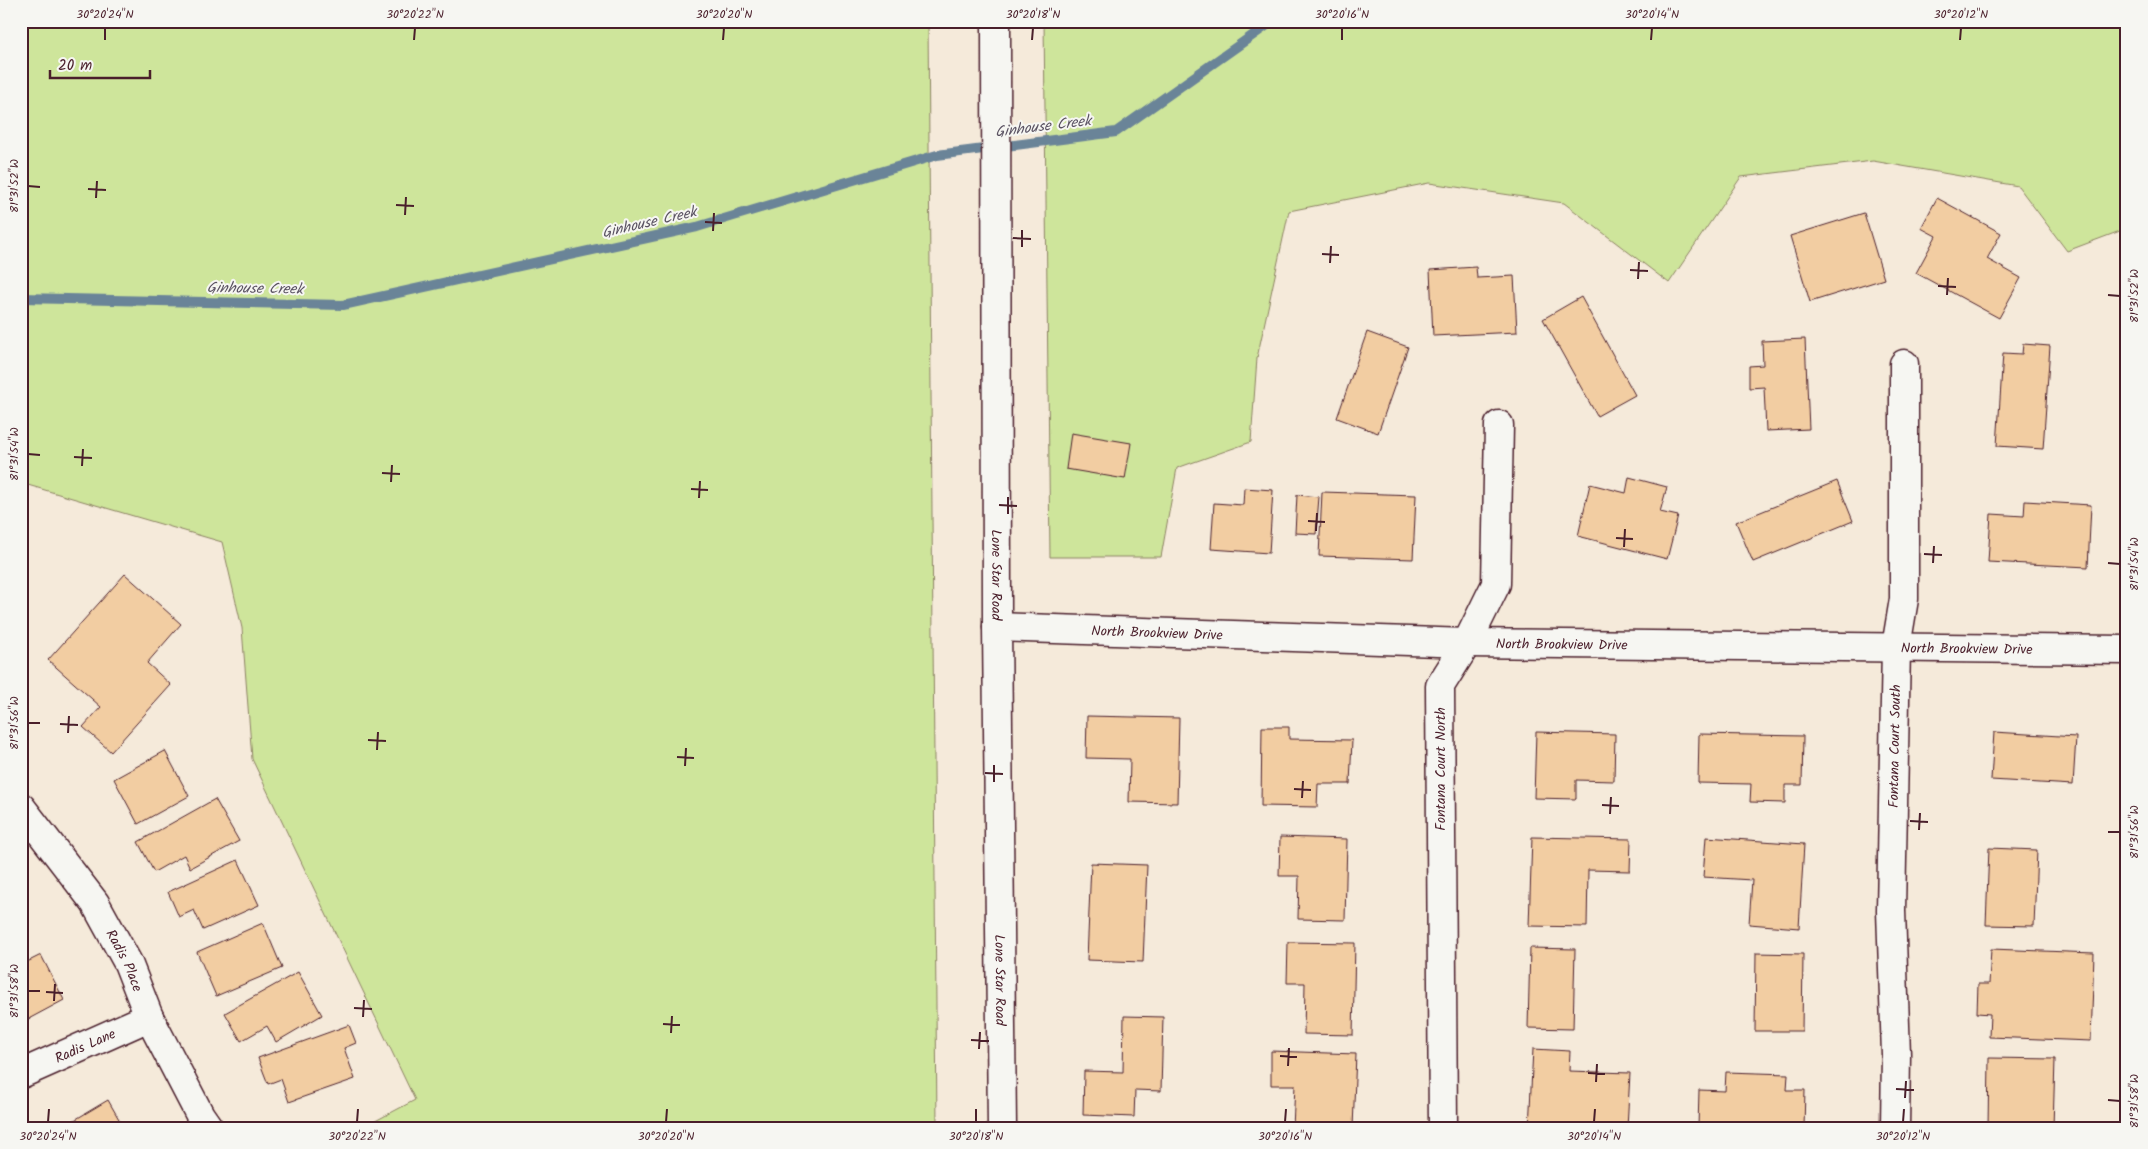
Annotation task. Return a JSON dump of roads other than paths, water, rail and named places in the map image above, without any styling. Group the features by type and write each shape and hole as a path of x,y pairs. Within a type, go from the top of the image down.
{"street":[{"name":"Lone Star Road","path":"996,21 997,626 1002,1128"},
{"name":"Fontana Court South","path":"1895,1128 1896,1054 1891,911 1896,647 1904,599 1904,364"},
{"name":"Fontana Court North","path":"1443,1128 1440,686 1467,643 1496,584 1500,425"},
{"name":"North Brookview Drive","path":"997,626 1467,643 2127,650"},
{"name":"Radis Place","path":"21,806 94,903 128,963 149,1017 200,1115 209,1128"},
{"name":"Radis Lane","path":"21,1074 149,1017"}],"waterway":[{"name":"Ginhouse Creek","path":"21,298 343,305 697,227 937,155 1116,132 1273,21"}]}
